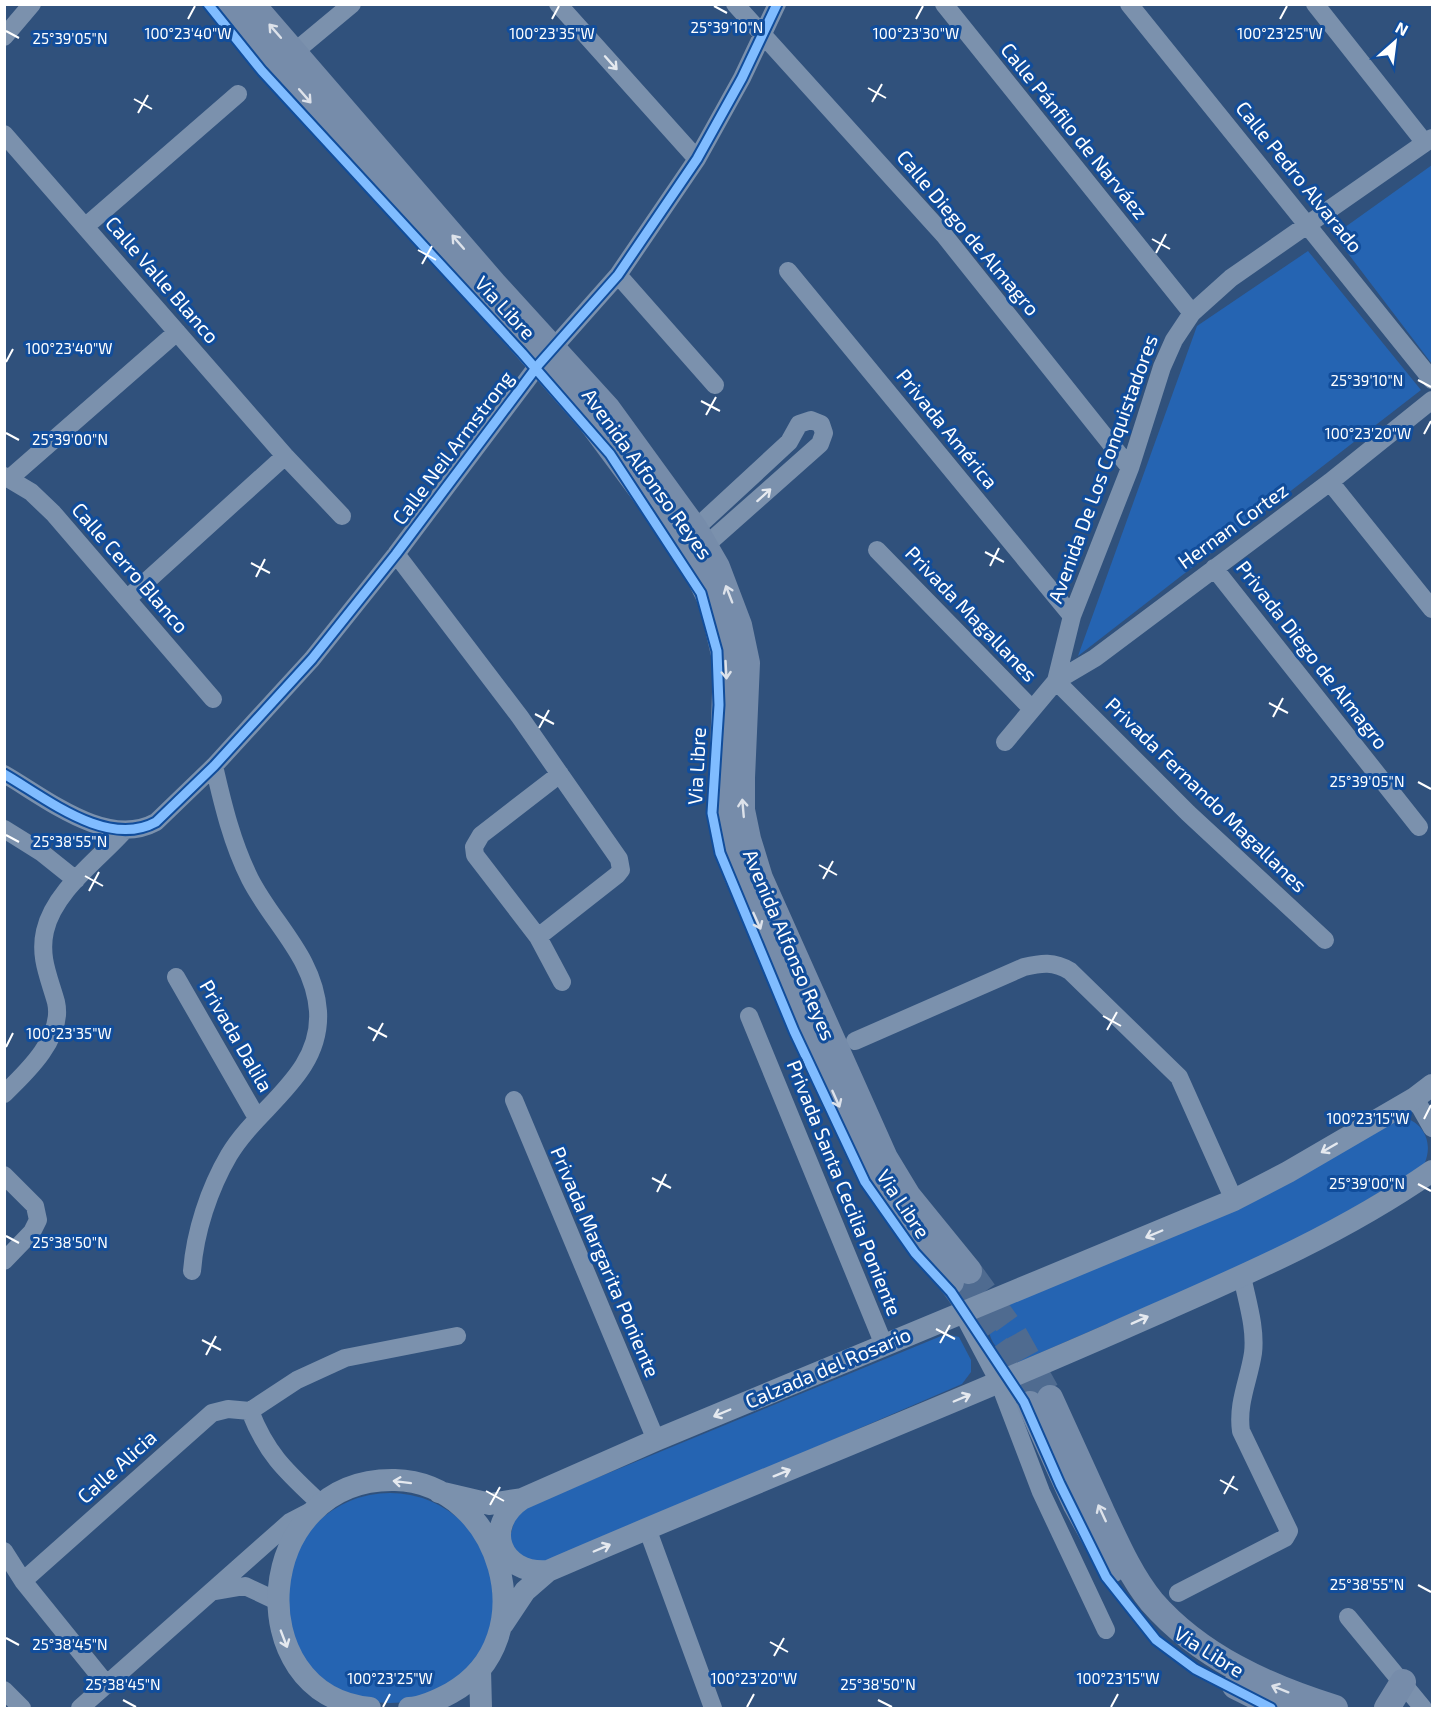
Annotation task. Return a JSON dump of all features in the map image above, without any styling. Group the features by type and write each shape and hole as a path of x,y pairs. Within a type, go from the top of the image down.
{"main road":[{"name":"Avenida Alfonso Reyes","path":"225,4 286,59 545,356 683,550 708,595 720,630 726,663 721,812 727,845 737,876 848,1126 874,1177 923,1250 960,1277 885,1158 760,878 742,810 747,663 739,625 729,596 700,537 607,408 545,356"},
{"name":"Avenida Alfonso Reyes","path":"252,4 286,59"},
{"path":"1279,1708 1199,1665 1160,1634 1138,1610 1121,1587 1076,1505 1040,1401 1122,1556 1152,1601 1172,1622 1207,1651 1256,1679 1335,1708"},
{"path":"1387,1708 1403,1682"}],"street":[{"path":"4,37 32,4"},
{"path":"286,59 352,4"},
{"path":"558,4 697,159"},
{"name":"Calle Diego de Almagro","path":"735,4 944,235 1130,468"},
{"name":"Calle Neil Armstrong","path":"124,831 156,822 214,766 312,659 396,554 545,356 618,275 697,159 764,34 777,4"},
{"name":"Calle Pánfilo de Narváez","path":"944,4 1192,313"},
{"name":"Calle Pedro Alvarado","path":"1129,4 1432,380"},
{"path":"1314,4 1429,140"},
{"path":"86,226 238,94"},
{"name":"Calle Valle Blanco","path":"4,134 285,456 342,516"},
{"name":"Avenida De Los Conquistadores","path":"1005,742 1056,681 1072,616 1130,468 1162,367 1174,340 1192,313 1231,278 1429,140"},
{"name":"Privada América","path":"788,271 1072,616"},
{"path":"618,275 715,385"},
{"path":"7,477 177,332"},
{"name":"Hernan Cortez","path":"1056,681 1095,658 1330,482 1432,400"},
{"path":"804,420 811,420 821,424 824,434 820,444 700,537 789,442 799,424 804,420"},
{"path":"127,598 285,456"},
{"name":"Calle Cerro Blanco","path":"7,477 31,492 53,513 213,699"},
{"path":"1330,482 1432,609"},
{"name":"Privada Magallanes","path":"877,550 1032,709"},
{"path":"396,554 485,670 619,859 621,870 538,937"},
{"name":"Privada Diego de Almagro","path":"1214,568 1419,826"},
{"name":"Privada Fernando Magallanes","path":"1056,681 1188,813 1325,940"},
{"path":"192,1271 194,1249 201,1223 217,1179 230,1154 257,1118 303,1068 316,1040 318,1013 310,973 251,882 235,848 214,766"},
{"path":"4,774 100,828 124,831"},
{"path":"560,774 481,835 474,847 475,855 538,937 562,982"},
{"path":"4,829 41,852 76,880"},
{"path":"4,1094 36,1063 43,1053 55,1022 57,1011 45,969 45,930 76,880 124,831"},
{"path":"855,1041 1024,968 1047,963 1060,965 1070,971 1179,1077 1234,1200"},
{"name":"Privada Dalila","path":"176,977 257,1118"},
{"name":"Privada Santa Cecilia Poniente","path":"749,1016 884,1345"},
{"path":"1424,1091 1432,1128"},
{"name":"Calzada del Rosario","path":"358,1708 326,1692 312,1681 289,1653 280,1627 277,1600 289,1547 299,1528 318,1507 357,1485 378,1481 408,1482 479,1503 504,1503 522,1499 656,1440 1234,1200 1288,1172 1424,1091"},
{"name":"Privada Margarita Poniente","path":"514,1100 656,1440"},
{"name":"Calzada del Rosario","path":"503,1624 525,1591 548,1571 999,1382 1242,1276 1345,1226 1432,1171"},
{"path":"4,1175 35,1206 38,1220 32,1232 4,1261"},
{"path":"1178,1593 1287,1534 1289,1527 1241,1431 1239,1416 1253,1353 1253,1330 1242,1276"},
{"path":"962,1312 999,1382 1041,1492 1106,1630"},
{"path":"80,1708 290,1522 318,1507 273,1456 259,1433 250,1411 297,1380 345,1358 457,1336"},
{"name":"Calle Alicia","path":"24,1581 212,1413 228,1409 250,1411"},
{"name":"Calzada del Rosario","path":"409,1708 438,1700 461,1688 480,1670 497,1644 503,1624 503,1585 492,1548 470,1516 439,1492"},
{"path":"522,1499 510,1507 502,1519 500,1533 502,1547 509,1559 520,1568 534,1572 548,1571"},
{"path":"647,1528 713,1708"},
{"path":"4,1551 24,1581 106,1685"},
{"path":"211,1593 232,1586 244,1586 277,1600"},
{"path":"1348,1617 1423,1708"},
{"path":"480,1670 481,1708"},
{"path":"4,1690 22,1708"}],"shaded area":[{"path":"1432,165 1432,364 1334,235"},
{"path":"1308,251 1421,390 1078,656 1197,326"},
{"path":"1395,1116 1412,1121 1424,1132 1428,1148 1424,1165 1301,1240 1019,1362 1000,1351 991,1338 989,1331 993,1316 1008,1305"},
{"path":"946,1334 959,1337 971,1360 971,1372 962,1384 541,1566 528,1565 508,1545 515,1518 526,1507"},
{"path":"380,1493 400,1493 421,1497 440,1505 465,1523 478,1539 491,1567 495,1598 491,1629 478,1657 465,1673 449,1686 421,1699 400,1703 380,1703 359,1699 340,1691 315,1673 302,1657 289,1629 285,1608 285,1588 289,1567 297,1548 315,1523 331,1510 359,1497"}],"tunnel":[{"path":"969,1271 1013,1332 1050,1398"},
{"path":"951,1282 1013,1369 1030,1404"}],"cycle path":[{"name":"Via Libre","path":"208,4 262,71 522,353 610,454 701,593 717,651 719,705 712,813 720,853 794,1031 865,1182 915,1253 951,1292 1024,1402 1060,1484 1106,1577 1156,1640 1195,1669 1271,1708"},
{"path":"4,774 77,817 97,825 117,829 137,829 156,822 214,766 312,659 396,554 539,364 618,275 697,159 742,78 777,4"}]}
